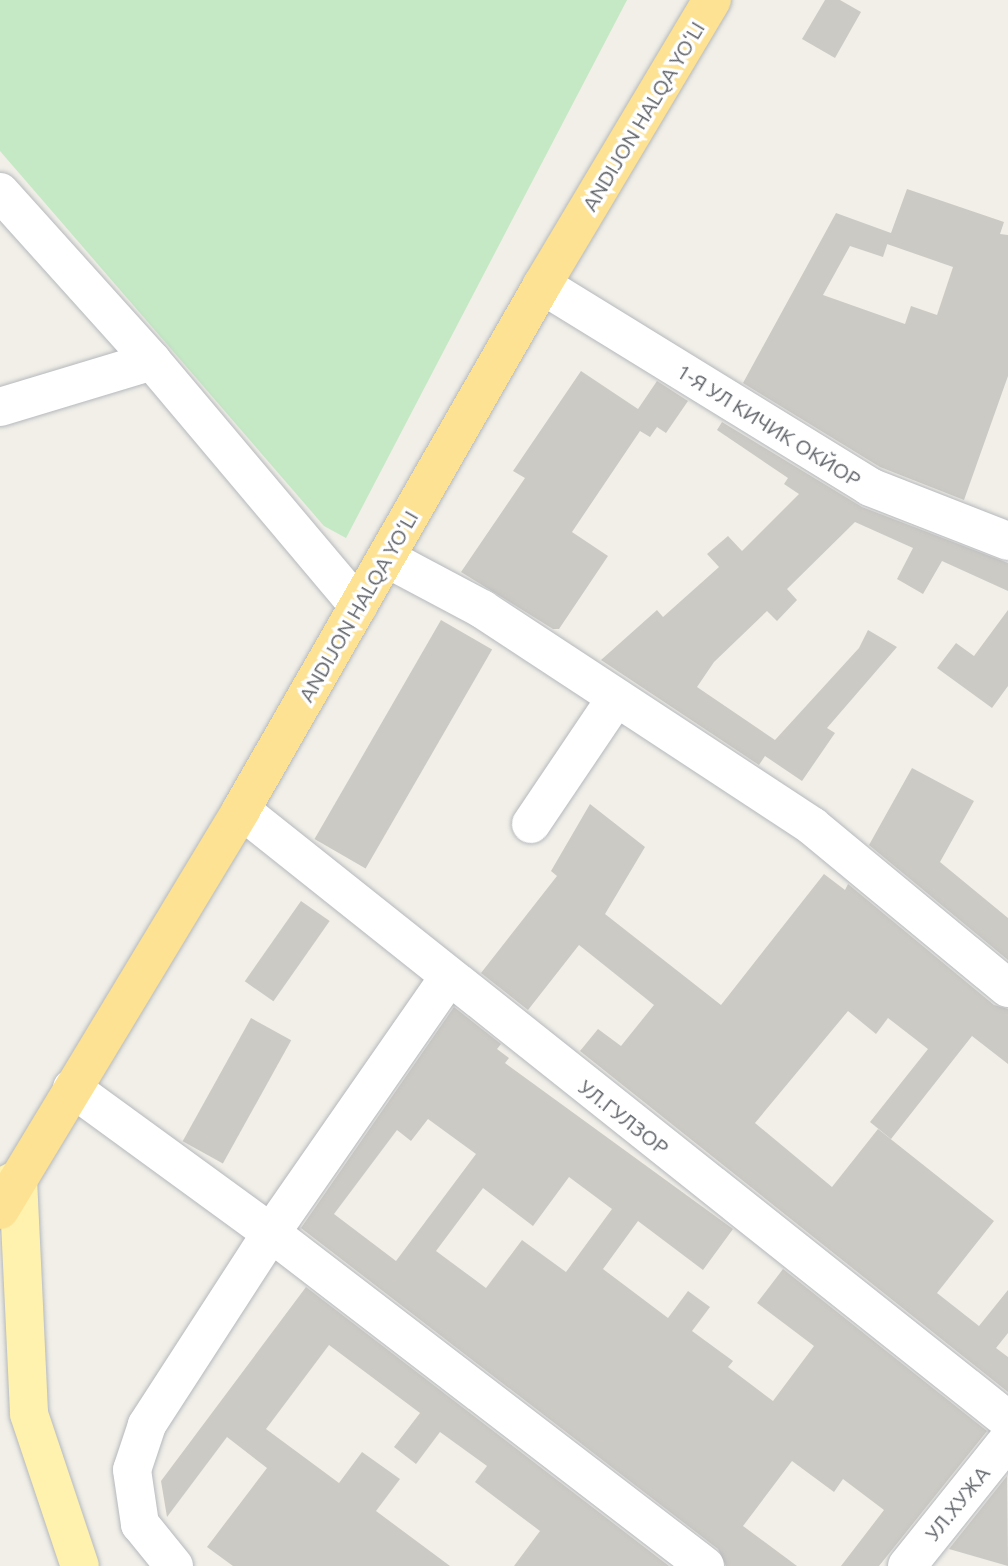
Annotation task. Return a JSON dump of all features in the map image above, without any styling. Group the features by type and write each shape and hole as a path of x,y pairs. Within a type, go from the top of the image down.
{"highway":[{"name":"ANDIJON HALQA YO‘LI","path":"6,1193 241,810 542,285 712,0"}],"main road":[{"path":"6,1193 29,1414 80,1566"}],"street":[{"path":"0,192 152,361 358,606"},
{"name":"1-Я УЛ КИЧИК ОКЙОР","path":"542,285 870,487 1008,541"},
{"path":"0,407 152,361"},
{"path":"386,558 482,609 812,825 1008,988"},
{"path":"531,824 616,698"},
{"name":"УЛ.ГУЛЗОР","path":"241,810 448,978 1008,1420"},
{"path":"174,1566 140,1524 132,1470 147,1425 271,1233 448,978"},
{"path":"72,1088 271,1233 705,1566"},
{"name":"УЛ.ХУЖА","path":"916,1564 1008,1440"}],"green space":[{"path":"0,0 627,0 346,538 324,526 0,151"}],"building":[{"path":"825,0 840,0 861,12 835,58 802,39"},
{"path":"907,189 1004,222 1000,234 1008,235 1008,376 964,500 880,467 743,383 836,213 891,233","holes":["887,244 953,267 937,315 911,306 905,324 823,295 850,246 883,257"]},
{"path":"581,371 638,409 657,381 688,401 666,433 657,427 650,437 640,431 572,532 608,556 559,629 553,629 461,572 525,478 513,471"},
{"path":"722,422 862,507 1008,563 1008,591 942,561 923,594 897,579 913,548 855,522 787,589 797,600 777,621 767,611 714,662 697,687 775,740 859,648 868,630 897,647 827,728 835,733 802,781 765,756 759,765 601,660 657,610 663,617 719,567 707,554 728,536 742,551 799,494 784,484 788,478 717,430"},
{"path":"1008,610 1008,686 992,708 937,668 956,643 974,656"},
{"path":"441,620 492,650 366,869 314,839"},
{"path":"912,768 974,801 940,862 1008,918 1008,960 869,845"},
{"path":"590,804 645,847 605,914 721,1005 824,874 845,890 848,884 994,1005 1008,1009 1008,1064 972,1036 891,1139 870,1122 928,1049 888,1018 876,1034 848,1011 755,1123 832,1187 878,1129 994,1221 937,1293 979,1326 1008,1290 1008,1333 996,1348 1008,1357 1008,1392 580,1051 598,1029 621,1046 654,1005 579,945 528,1010 481,973 557,876 551,871"},
{"path":"301,901 330,921 273,1001 245,981"},
{"path":"454,1007 501,1044 497,1049 509,1058 505,1063 733,1229 703,1270 638,1221 603,1269 668,1318 688,1291 710,1307 692,1331 733,1361 728,1367 773,1401 814,1346 757,1303 783,1269 987,1431 879,1566 841,1566 884,1510 843,1479 834,1492 792,1461 743,1526 797,1566 726,1566 718,1549 301,1228","holes":["428,1119 476,1154 396,1261 334,1214 397,1130 411,1141","569,1177 612,1209 566,1272 522,1240 486,1288 436,1251 483,1188 533,1226"]},
{"path":"251,1018 291,1040 223,1164 183,1141"},
{"path":"306,1287 669,1566 514,1566 540,1531 475,1482 487,1466 440,1432 416,1464 394,1447 420,1413 329,1345 266,1429 339,1483 362,1452 400,1479 376,1511 450,1566 233,1566 207,1547 267,1468 227,1437 167,1517 161,1481"},
{"path":"1007,1476 1008,1566 949,1549"}]}
